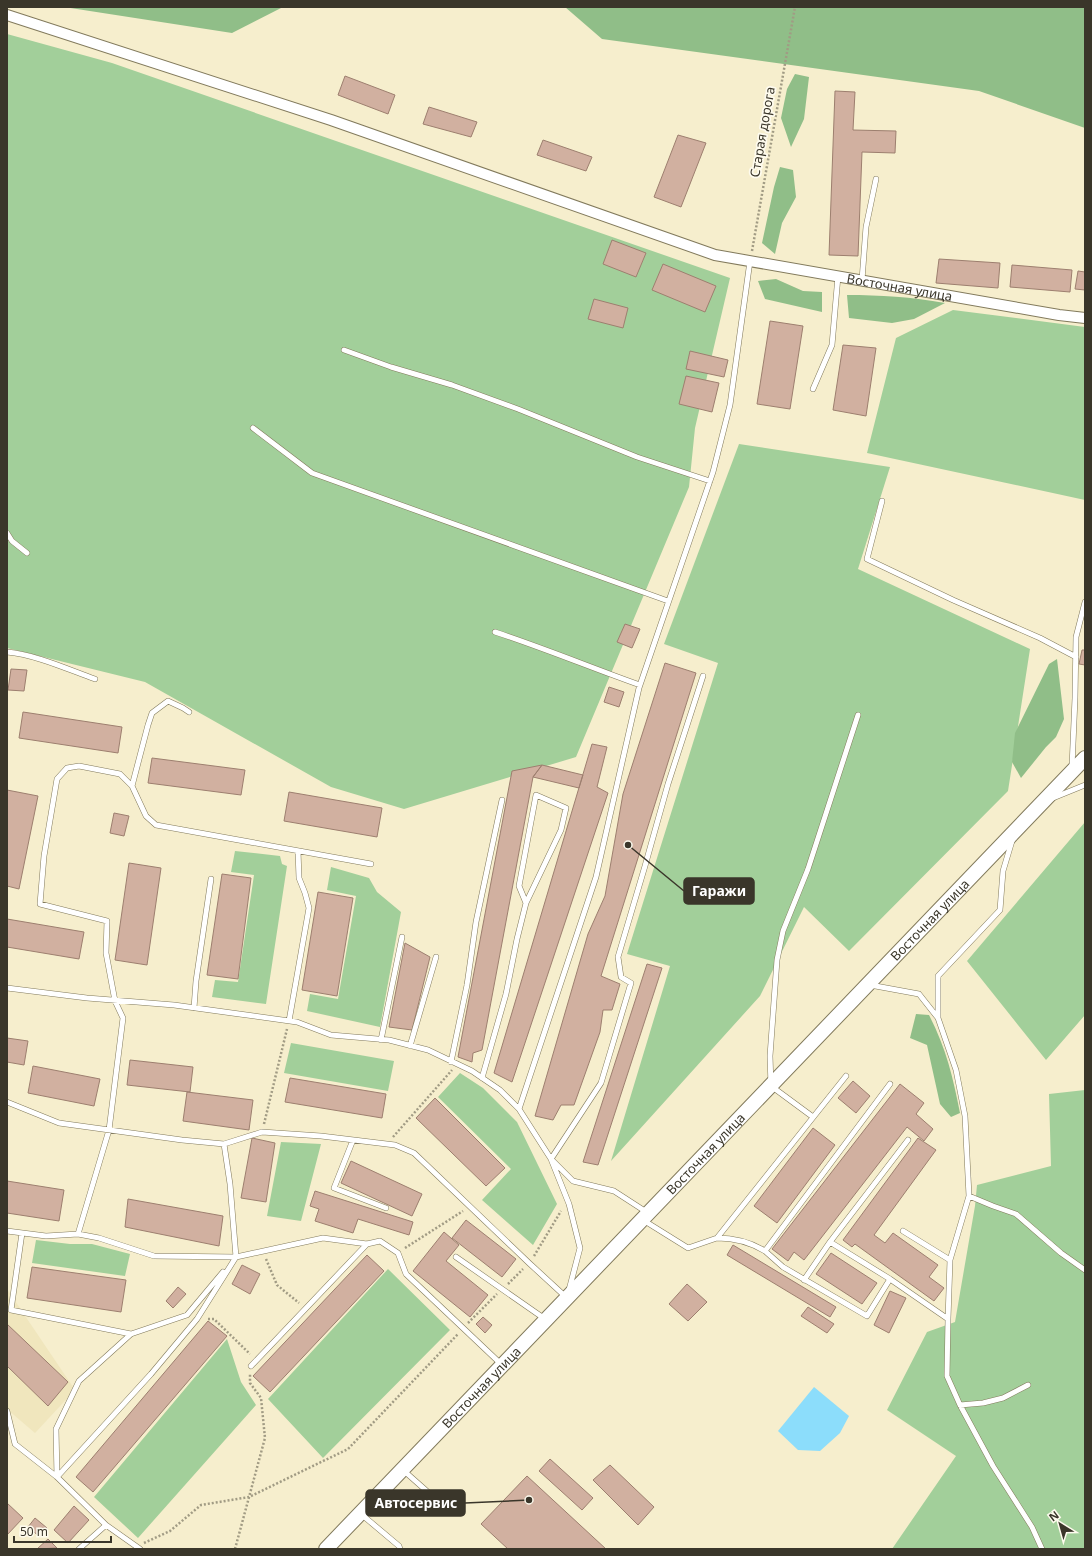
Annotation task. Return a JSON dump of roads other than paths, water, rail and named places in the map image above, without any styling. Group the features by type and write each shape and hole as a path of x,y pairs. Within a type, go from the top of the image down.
{"main road":[{"name":"Восточная улица","path":"326,1549 1085,758"}],"street":[{"name":"Восточная улица","path":"7,15 332,120 715,255 1085,318"}],"lane":[{"path":"862,280 866,227 876,179"},
{"path":"519,1109 596,877 640,686 710,481 730,405 750,261"},
{"path":"813,389 832,345 838,276"},
{"path":"344,350 391,367 452,385 518,409 637,457 710,481"},
{"path":"253,428 312,473 668,601"},
{"path":"882,501 867,559 953,600 1040,638 1076,657"},
{"path":"7,533 12,541 27,553"},
{"path":"1072,772 1076,637 1085,602"},
{"path":"495,632 536,645 569,660 640,686"},
{"path":"7,652 15,653 95,679"},
{"path":"552,1160 601,1083 631,983 621,977 618,957 668,784 703,676"},
{"path":"132,786 152,713 168,701 189,712"},
{"path":"813,1118 770,1086 770,1056 777,960 783,931 808,869 858,715"},
{"path":"78,1234 109,1130 123,1018 115,1000 106,953 107,921 40,904 44,856 58,779 67,768 79,766 120,774 132,786 146,816 156,825 370,864"},
{"path":"1042,802 1085,785"},
{"path":"482,1078 506,994 516,939 526,904 562,830 566,808 536,795 519,886 526,904"},
{"path":"451,1062 467,985 476,922 502,800"},
{"path":"1014,832 1003,871 1000,910 938,976 938,1018 956,1070 965,1116 969,1196 950,1260 947,1376 960,1405 993,1466 1032,1527 1042,1549"},
{"path":"289,1021 309,908 299,878 298,851"},
{"path":"194,1008 196,981 211,879"},
{"path":"381,1040 402,937"},
{"path":"410,1046 436,957"},
{"path":"868,984 919,994 938,1018"},
{"path":"7,988 194,1008 297,1022 331,1035 381,1040 428,1050 472,1071 500,1090 519,1109 552,1160 568,1200 580,1248 567,1298 414,1153 395,1145 262,1132 224,1144 182,1140 59,1123 7,1102"},
{"path":"717,1238 846,1076"},
{"path":"765,1251 890,1084"},
{"path":"353,1140 334,1188 386,1208"},
{"path":"804,1280 830,1242 908,1140"},
{"path":"57,1478 152,1374 197,1319 236,1257 230,1184 224,1144"},
{"path":"552,1160 573,1181 614,1191 688,1248 717,1238 733,1238 755,1245 765,1251 783,1267 867,1316 890,1279"},
{"path":"969,1196 1016,1214 1062,1253 1085,1270"},
{"path":"7,1231 46,1236 78,1234 99,1238 154,1256 236,1257 323,1238 367,1244 380,1241 398,1253 406,1274 503,1365"},
{"path":"903,1231 950,1260"},
{"path":"22,1233 11,1310 131,1334"},
{"path":"830,1242 890,1279 948,1319"},
{"path":"251,1366 367,1244"},
{"path":"57,1478 56,1428 79,1381 131,1334 187,1314 236,1257"},
{"path":"456,1257 546,1320"},
{"path":"960,1405 983,1403 1004,1398 1028,1385"},
{"path":"7,1411 15,1444 57,1478 106,1525 138,1548"},
{"path":"402,1469 438,1501"},
{"path":"360,1513 399,1546 400,1549"},
{"path":"79,1549 106,1525"}],"water":[{"path":"814,1387 849,1416 840,1433 820,1451 798,1450 778,1431"}],"place":[{"name":"Гаражи","path":"628,845"},
{"name":"Автосервис","path":"529,1500"}]}
